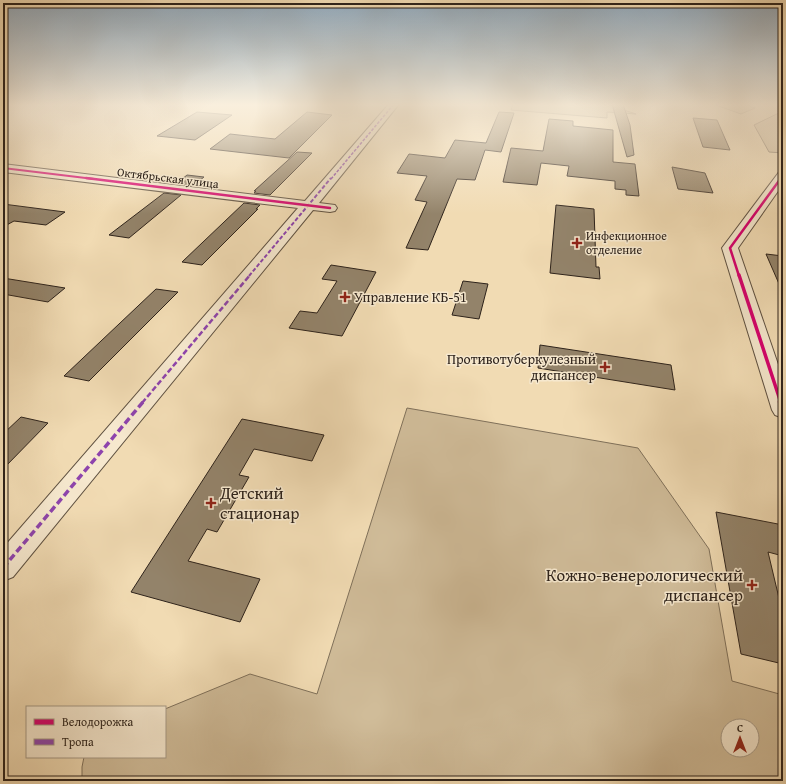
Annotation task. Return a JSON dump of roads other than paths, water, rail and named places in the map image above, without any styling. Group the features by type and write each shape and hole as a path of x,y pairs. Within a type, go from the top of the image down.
{"street":[{"path":"3,568 364,141"},
{"name":"Октябрьская улица","path":"3,168 330,208"},
{"path":"783,175 730,248 783,410"}],"place":[{"name":"Инфекционное отделение","path":"577,243"},
{"name":"Управление КБ-51","path":"345,297"},
{"name":"Противотуберкулезный диспансер","path":"605,367"},
{"name":"Детский стационар","path":"211,503"},
{"name":"Кожно-венерологический диспансер","path":"752,585"}]}
